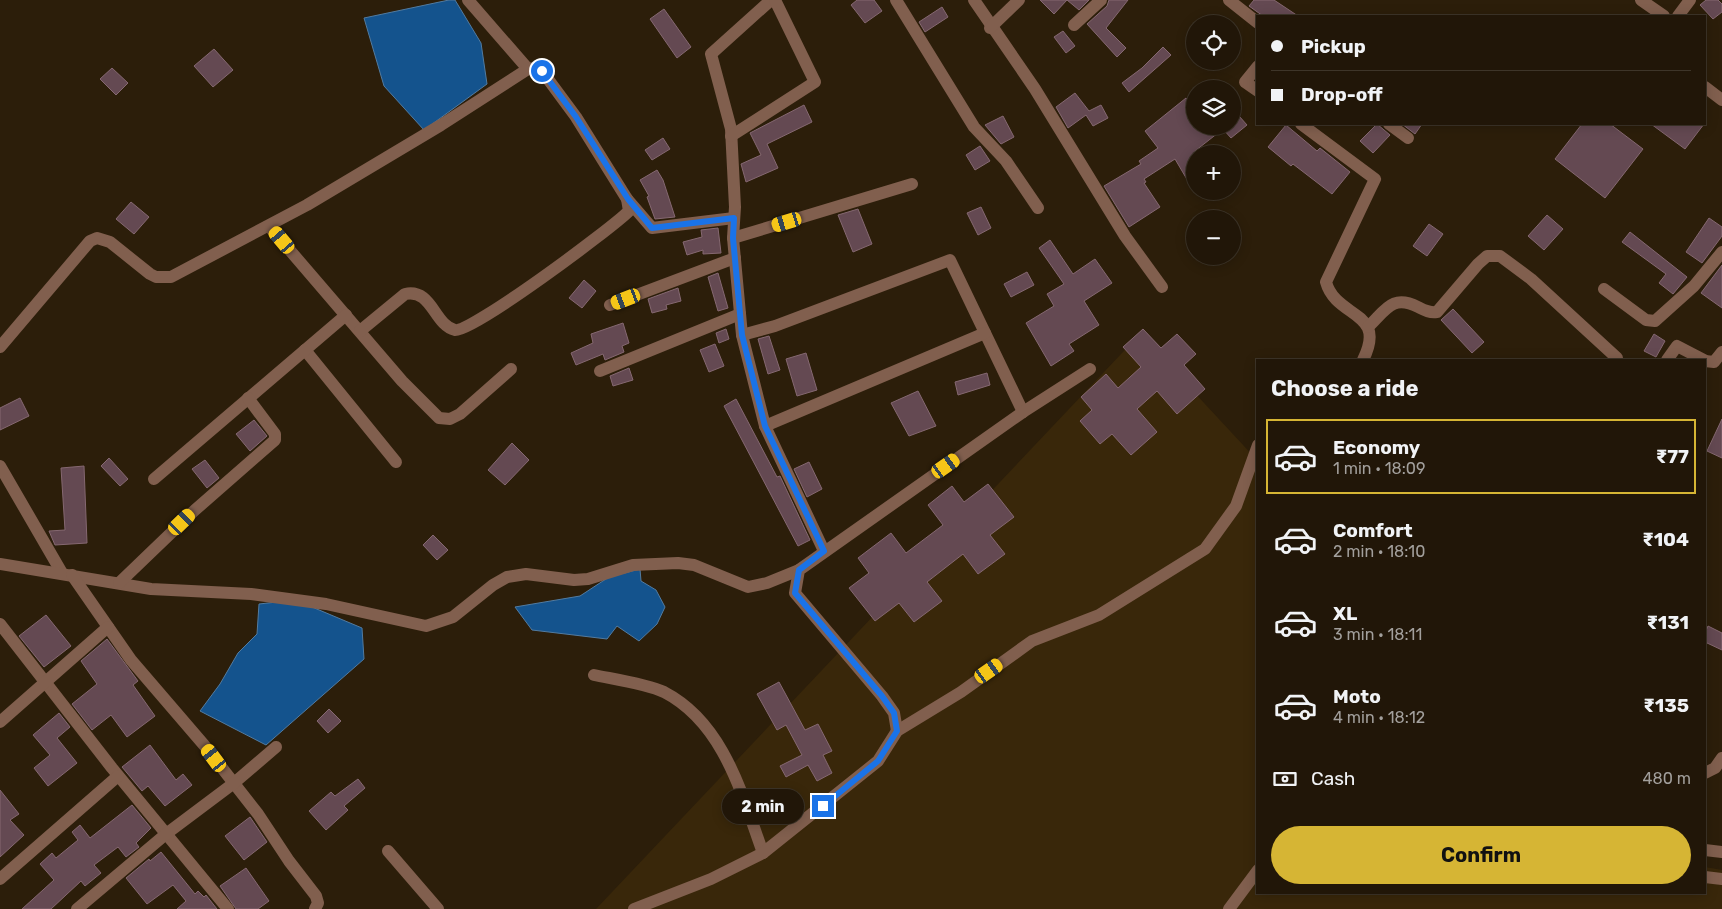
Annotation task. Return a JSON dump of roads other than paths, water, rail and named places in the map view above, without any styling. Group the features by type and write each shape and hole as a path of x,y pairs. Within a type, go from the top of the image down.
{"street":[{"path":"468,0 528,69"},
{"path":"771,0 711,54 731,136 733,238 742,335 765,426 824,551"},
{"path":"731,136 815,82 775,0"},
{"path":"896,0 974,127 1006,161 1038,208"},
{"path":"974,0 990,28 1035,89 1124,236 1162,287"},
{"path":"990,28 1019,0"},
{"path":"1074,25 1101,0"},
{"path":"1229,0 1256,21"},
{"path":"1641,0 1663,15"},
{"path":"1679,15 1690,0"},
{"path":"0,347 90,241 97,238 110,242 150,274 164,278 190,269 269,226 441,125 528,69 535,68 548,76 628,199 652,228 734,218"},
{"path":"1256,68 1245,82 1256,90"},
{"path":"1706,88 1722,100"},
{"path":"1302,125 1374,179 1326,282 1334,296 1368,327 1370,341 1363,359"},
{"path":"1390,125 1408,138"},
{"path":"733,238 912,184"},
{"path":"360,331 405,294 412,292 425,298 453,329 460,330 469,326 557,267 623,217 629,211 628,199"},
{"path":"269,226 402,381 439,418 450,419 460,414 511,369"},
{"path":"1604,289 1646,320 1655,321 1694,286 1722,252"},
{"path":"1368,327 1391,304 1400,301 1406,301 1430,312 1437,312 1478,264 1487,256 1494,255 1500,256 1531,279 1617,358"},
{"path":"610,305 735,258"},
{"path":"742,335 776,326 950,260 1023,412"},
{"path":"600,371 740,314"},
{"path":"154,479 346,315"},
{"path":"765,426 985,333"},
{"path":"1668,359 1676,346 1702,359"},
{"path":"305,350 396,462"},
{"path":"1706,360 1714,362 1722,352"},
{"path":"0,564 151,589 251,594 326,604 426,626 453,617 493,585 507,577 526,574 574,580 588,579 632,565 678,562 694,565 748,587 767,583 799,570 1023,412 1090,369"},
{"path":"119,583 195,510 275,440 275,434 248,398"},
{"path":"634,909 711,878 764,853 878,761 897,731 961,692 1032,641 1099,615 1204,549 1236,506 1256,451"},
{"path":"0,466 67,574 132,660 234,783 316,896 318,904 315,909"},
{"path":"799,570 795,593 882,696 894,713 897,731"},
{"path":"0,624 118,776 228,909"},
{"path":"0,722 108,627"},
{"path":"594,675 662,691 694,714 716,740 729,761 764,853"},
{"path":"77,909 166,834 234,783 276,747"},
{"path":"1706,772 1715,768 1722,758"},
{"path":"0,879 118,776"},
{"path":"1706,850 1722,852"},
{"path":"388,851 438,909"},
{"path":"1229,909 1256,873"},
{"path":"1706,877 1722,879"}],"water":[{"path":"455,0 481,43 487,84 424,130 384,86 364,18"},
{"path":"640,569 641,581 656,590 665,607 657,624 639,641 617,626 607,639 532,630 515,607 580,596 609,577"},
{"path":"277,602 312,607 362,628 364,659 266,745 200,711 220,684 238,653 257,634 259,604"}]}
